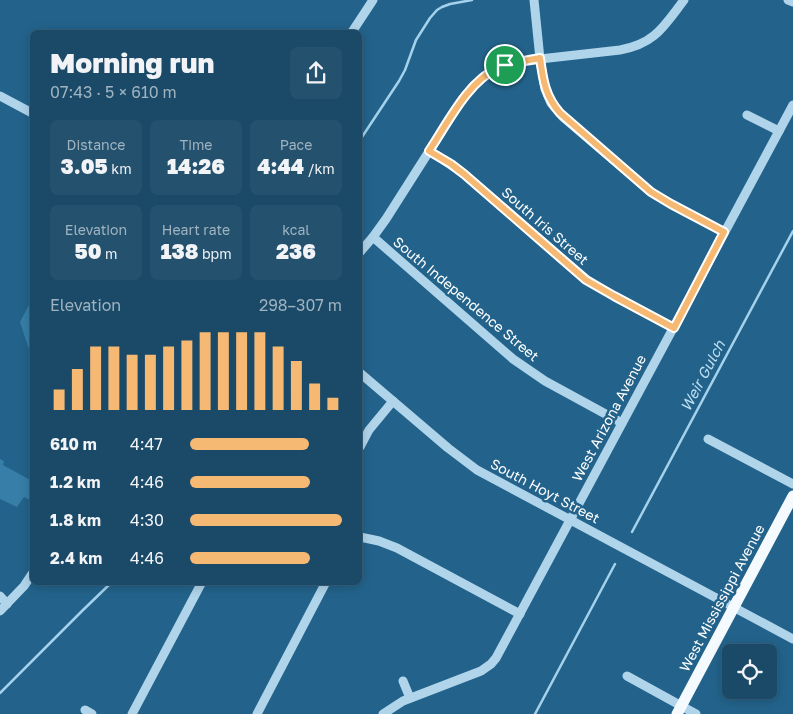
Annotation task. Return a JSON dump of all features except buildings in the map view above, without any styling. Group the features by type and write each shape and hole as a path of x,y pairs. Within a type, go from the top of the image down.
{"main road":[{"name":"West Mississippi Avenue","path":"679,710 793,496"}],"street":[{"path":"353,30 373,0"},
{"path":"534,0 540,58 547,94 551,103 651,192 724,232"},
{"path":"362,250 395,206 463,98 478,81 490,72 505,65 540,58 620,50 643,43 662,29 684,0"},
{"path":"788,0 793,2"},
{"path":"0,96 30,112"},
{"name":"West Arizona Avenue","path":"383,714 410,698 487,668 500,652 793,105"},
{"path":"747,115 779,131"},
{"name":"South Iris Street","path":"429,151 464,174 586,280 674,328"},
{"name":"South Independence Street","path":"373,237 513,359 545,381 622,423"},
{"name":"South Hoyt Street","path":"362,375 448,448 477,470 793,640"},
{"path":"362,443 369,430 393,401"},
{"path":"708,439 793,484"},
{"path":"362,537 397,548 520,614"},
{"path":"0,611 30,577"},
{"path":"132,714 200,585"},
{"path":"257,714 324,585"},
{"path":"0,596 7,604"},
{"path":"627,676 679,710 696,714"},
{"path":"404,681 410,698"}],"shaded area":[{"path":"30,303 30,353 20,322"},
{"path":"0,459 4,461 3,465 30,480 30,500 24,497 17,507 0,499"}],"waterway":[{"path":"362,137 399,81 416,40 430,18 442,7 472,0"},
{"name":"Weir Gulch","path":"632,532 793,231"},
{"name":"Weir Gulch","path":"535,714 615,564"},
{"path":"0,693 109,585"}],"route":[{"path":"540,58 547,94 551,103 560,113 651,192 724,232 674,328 586,280 464,174 429,151 472,87 484,76 505,65 540,58"}]}
